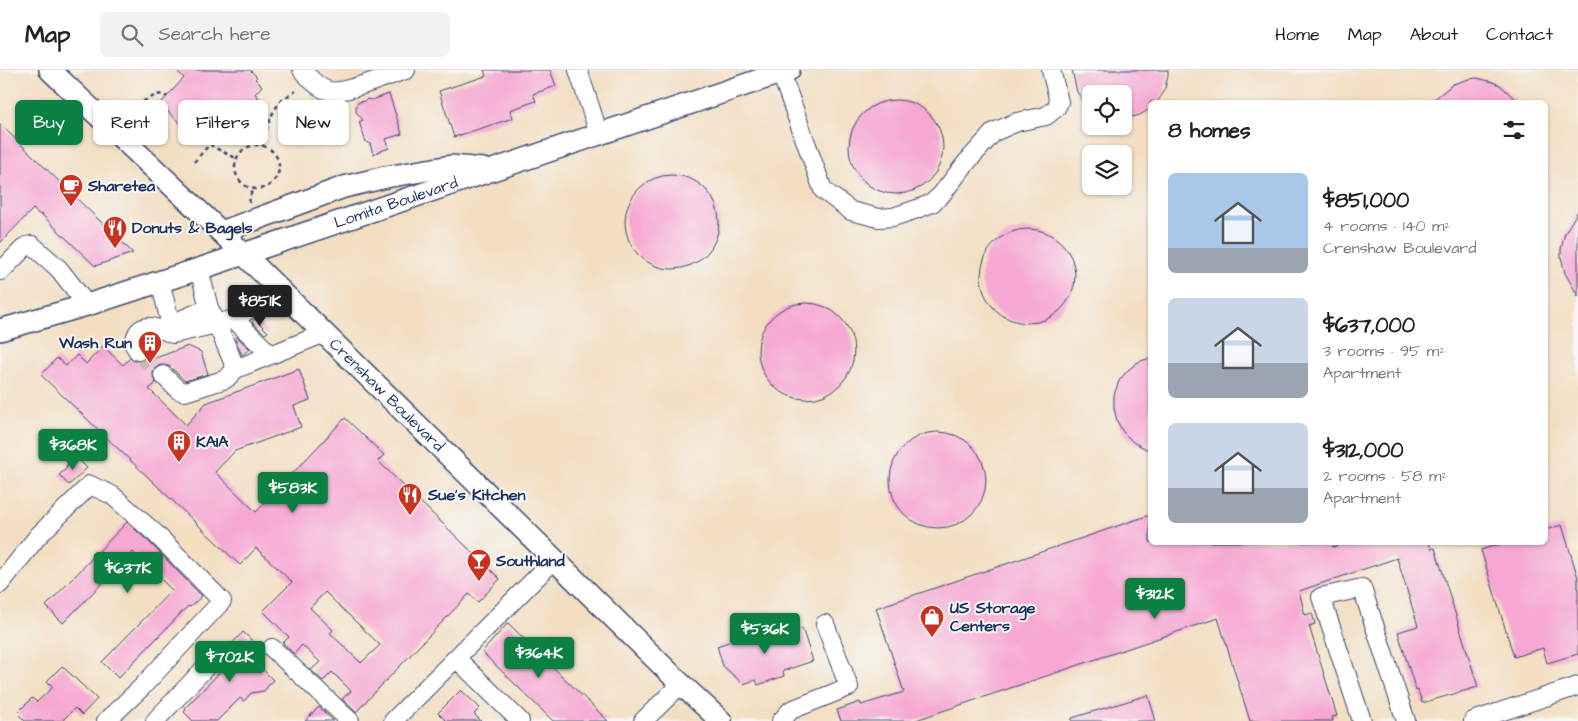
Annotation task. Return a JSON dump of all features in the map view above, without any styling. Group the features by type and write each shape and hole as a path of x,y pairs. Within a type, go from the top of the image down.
{"main road":[{"name":"Crenshaw Boulevard","path":"50,70 221,232 554,560 721,721"},
{"name":"Lomita Boulevard","path":"2,326 88,305 199,269 777,72"},
{"path":"221,232 344,187 386,177 451,166 490,170"}],"street":[{"path":"302,70 312,80 331,92 352,88 406,70"},
{"path":"578,70 599,134"},
{"path":"777,72 823,190 851,211 879,218 893,217 917,210 932,203 941,196 966,163 994,132 1018,122 1046,116 1056,108 1059,102 1051,70"},
{"path":"2,271 26,246 32,245 59,269 88,305"},
{"path":"199,269 209,308 236,369"},
{"path":"160,281 172,329"},
{"path":"138,351 134,345 135,337 143,328 152,326 172,329 216,324 234,319 280,290"},
{"path":"172,329 209,308"},
{"path":"234,319 270,354"},
{"path":"163,375 178,390 185,392 226,379 236,369 270,354 325,334"},
{"path":"0,584 38,536 90,485 112,495 157,535 222,601 141,688 106,721"},
{"path":"393,721 554,560"},
{"path":"1362,721 1321,597 1362,588 1406,721"},
{"path":"781,721 791,710 849,687 825,624"},
{"path":"272,648 350,721"},
{"path":"456,658 520,721"},
{"path":"155,721 204,669"},
{"path":"643,721 681,684"},
{"path":"1473,721 1578,686"}],"path":[{"path":"262,146 273,111 285,97 296,91"},
{"path":"147,100 160,94 167,97"},
{"path":"194,162 209,145"},
{"path":"211,145 236,158"},
{"path":"262,146 275,154 279,168 277,176 267,187 252,189 246,187 237,177 235,170 236,158 247,147 262,146"},
{"path":"243,210 249,203 252,189"}],"building":[{"path":"176,70 250,70 262,86 255,94 261,100 178,100 178,121 168,112 168,100 164,100 184,78"},
{"path":"484,70 550,70 556,86 533,94 536,101 510,110 513,118 454,137 439,91 486,76"},
{"path":"1072,70 1168,70 1164,92 1158,100 1148,100 1148,110 1140,115 1132,117 1132,85 1082,85 1082,99 1077,92"},
{"path":"1477,78 1500,85 1516,100 1433,100 1453,84"},
{"path":"389,94 402,134 386,139 389,148 373,154 370,144 366,142 359,122 363,120 356,112 356,106 359,102 367,99 372,100"},
{"path":"887,100 905,100 930,113 940,129 943,147 940,165 930,181 905,194 887,194 862,181 849,156 849,138 862,113"},
{"path":"0,124 15,139 15,145 22,145 133,253 95,266 41,214 33,209 0,243"},
{"path":"672,175 690,179 705,189 715,204 719,222 715,240 705,255 690,265 672,269 654,265 639,255 629,240 625,222 629,204 639,189 654,179"},
{"path":"1578,211 1578,296 1565,273 1561,249 1565,233"},
{"path":"1028,229 1046,232 1061,243 1072,258 1075,276 1072,294 1061,309 1046,320 1028,323 1010,320 995,309 984,294 981,276 984,258 995,243 1010,232"},
{"path":"806,303 824,307 840,317 850,333 854,351 850,369 840,385 824,395 806,399 788,395 772,385 762,369 758,351 762,333 772,317 788,307"},
{"path":"255,319 268,332 265,334 252,322"},
{"path":"237,337 250,349 242,355 235,339"},
{"path":"103,346 123,365 130,358 139,362 144,360 148,353 153,359 188,346 201,352 208,374 185,381 171,367 160,365 156,367 153,373 156,383 149,389 186,425 206,403 299,369 310,400 294,406 301,427 235,451 215,472 256,512 345,418 384,455 378,461 500,579 478,602 469,594 356,712 342,699 351,691 332,672 323,681 311,670 320,662 302,645 294,654 283,643 289,637 263,611 292,582 256,548 240,565 41,375 57,358 66,366 77,355 86,364","holes":["325,592 380,645 361,663 330,633 333,630 310,608"]},
{"path":"1148,359 1148,450 1133,442 1123,432 1117,421 1114,408 1114,395 1119,381 1138,362"},
{"path":"938,432 956,436 972,446 982,462 986,480 982,498 972,514 956,524 938,528 920,524 904,514 894,498 890,480 894,462 904,446 920,436"},
{"path":"76,457 87,468 69,485 59,475"},
{"path":"1148,516 1148,545 1333,545 1333,547 1339,545 1430,545 1431,549 1435,548 1478,687 1422,703 1418,690 1416,691 1398,632 1418,626 1397,558 1299,591 1305,615 1312,613 1315,624 1309,626 1337,716 1332,717 1333,721 1250,721 1218,618 913,721 841,721 837,710 860,702 861,705 904,692 876,608"},
{"path":"127,522 202,596 190,607 188,606 118,678 102,662 172,590 133,552 63,623 46,606"},
{"path":"1562,525 1578,578 1578,654 1547,663 1543,648 1514,657 1481,550 1497,545 1548,545 1548,529"},
{"path":"508,623 608,721 553,721 482,652"},
{"path":"781,624 785,634 802,628 813,661 783,671 784,676 758,685 756,680 743,684 723,666 717,646"},
{"path":"243,632 257,645 248,654 273,680 264,691 251,693 244,701 240,698 217,721 193,721 184,712 185,708 229,663 222,654"},
{"path":"62,666 97,699 82,715 75,708 62,721 25,721 17,713 32,698 37,702 53,687 47,681"},
{"path":"461,690 480,708 474,714 481,721 446,721 438,713"},
{"path":"1148,695 1156,721 1072,721 1072,718"},
{"path":"319,707 327,715 334,721 305,721"}],"tunnel":[{"path":"138,351 163,375"}],"place":[{"name":"Sharetea","path":"71,207"},
{"name":"Donuts & Bagels","path":"115,249"},
{"name":"Wash Run","path":"150,364"},
{"name":"KAIA","path":"179,463"},
{"name":"Sue's Kitchen","path":"410,516"},
{"name":"Southland","path":"479,582"},
{"name":"US Storage Centers","path":"932,638"}]}
